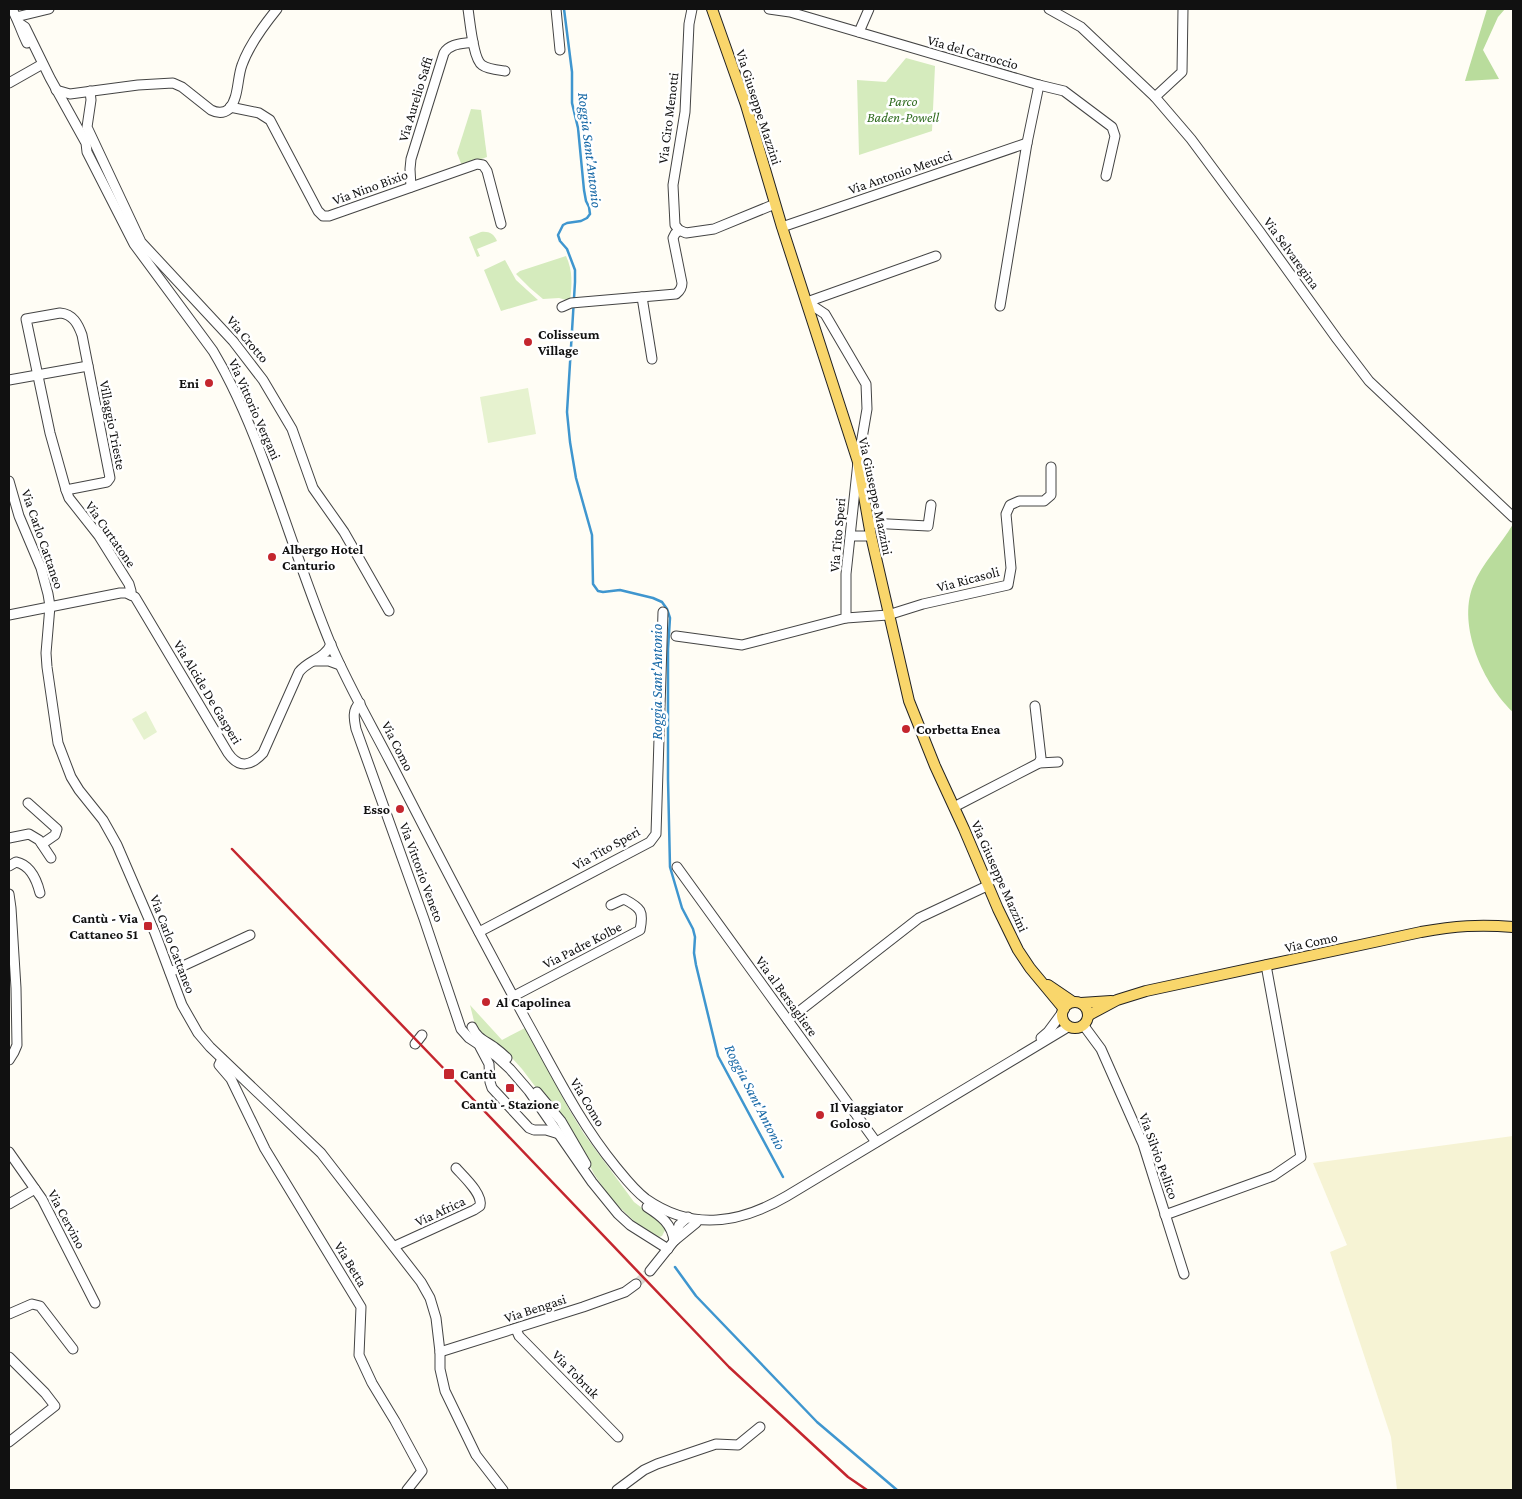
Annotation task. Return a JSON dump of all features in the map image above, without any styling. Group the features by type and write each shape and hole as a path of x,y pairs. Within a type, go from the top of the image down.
{"main road":[{"name":"Via Giuseppe Mazzini","path":"712,9 746,105 782,227 858,462 871,536 909,701 987,886 1018,950 1063,1011"},
{"name":"Via Como","path":"1089,1015 1117,1000 1176,983 1449,927 1471,925 1513,928"},
{"name":"Via Giuseppe Mazzini","path":"1037,977 1077,1003"},
{"name":"Via Como","path":"1077,1003 1117,1000"},
{"path":"1077,1003 1087,1008 1088,1021 1078,1029 1072,1029 1063,1020 1063,1011 1068,1004 1077,1003"}],"street":[{"path":"16,16 49,9"},
{"path":"52,85 70,94 138,85 173,83 182,87 211,110 220,113 230,107 235,96 242,64 248,51 277,9"},
{"path":"468,9 479,62 483,66 505,71"},
{"path":"556,9 560,50"},
{"name":"Via Ciro Menotti","path":"562,307 574,303 676,294 682,287 674,238 679,230 675,225 673,210 673,185 685,112 689,24 692,9"},
{"name":"Via del Carroccio","path":"769,9 790,12 1039,86 1064,91 1112,127 1115,136 1106,176"},
{"path":"858,32 869,9"},
{"name":"Via Selvaregina","path":"1049,9 1081,26 1156,96 1191,140 1370,381 1513,517"},
{"path":"1156,96 1182,72 1183,9"},
{"name":"Via Vittorio Vergani","path":"16,16 20,30 39,66 86,143 87,152"},
{"name":"Via Vittorio Vergani","path":"16,16 25,27 81,146 87,152 134,244 210,347 223,369 258,445 331,644"},
{"name":"Via Aurelio Saffi","path":"411,187 411,159 444,53 451,46 474,42"},
{"path":"9,83 39,66"},
{"path":"52,85 86,91"},
{"path":"1000,306 1027,143 1039,86"},
{"path":"66,108 72,99 86,91"},
{"name":"Via Crotto","path":"86,91 91,100 87,127 141,242 233,341 263,380 292,429 313,488 344,532 389,611"},
{"name":"Via Nino Bixio","path":"230,107 259,113 270,120 318,211 323,216 329,216 477,164 483,165 489,176 501,224"},
{"name":"Via Antonio Meucci","path":"782,227 1027,143"},
{"path":"679,230 686,233 714,229 775,204"},
{"path":"807,302 936,256"},
{"path":"642,297 652,359"},
{"name":"Via Tito Speri","path":"807,302 825,314 866,384 867,409 858,462 846,574 846,618"},
{"name":"Villaggio Trieste","path":"60,313 69,315 73,318 82,335 110,478 107,482 66,490 50,433 37,375 26,319 60,313"},
{"path":"9,380 88,366"},
{"name":"Via Ricasoli","path":"846,618 888,614 1008,585 1011,568 1006,514 1010,505 1019,501 1044,501 1052,495 1052,467"},
{"name":"Via Carlo Cattaneo","path":"9,481 19,516 47,584 50,606 46,653 58,743 71,777 103,820 117,845 143,903 182,1005 204,1041 320,1153 395,1246 421,1282 428,1294 436,1318 442,1381 476,1455 503,1490"},
{"name":"Via Curtatone","path":"66,490 69,498 99,536 132,591 131,595"},
{"path":"869,523 928,526 930,505"},
{"path":"851,536 871,536"},
{"path":"9,615 120,593 131,595"},
{"name":"Via Alcide De Gasperi","path":"131,595 137,600 228,753 236,762 246,764 252,762 263,753 299,672 306,664 326,652 331,644"},
{"name":"Via Tito Speri","path":"479,932 650,842 656,834 663,612"},
{"path":"676,636 742,646 846,618"},
{"name":"Via Como","path":"331,644 340,665 479,932 579,1116 600,1147 634,1189 658,1206 698,1220 740,1217 763,1209 1068,1027"},
{"path":"312,661 329,661 340,665"},
{"name":"Via Vittorio Veneto","path":"360,702 354,714 356,729 461,1029 466,1036 496,1056 529,1091 592,1182 618,1214 630,1225 671,1246"},
{"path":"1035,706 1041,758 1039,763"},
{"path":"954,807 1039,763 1058,762"},
{"path":"28,803 57,829 55,835 42,844"},
{"path":"9,838 29,834 40,840 51,858"},
{"path":"9,866 16,862 24,865 37,879 40,893"},
{"name":"Via al Bersagliere","path":"677,867 876,1142"},
{"path":"788,1020 918,918 987,886"},
{"path":"9,894 17,1013 17,1045 9,1060"},
{"name":"Via Padre Kolbe","path":"514,996 640,930 643,916 638,906 624,899 611,905"},
{"path":"170,972 250,935"},
{"path":"1165,1215 1273,1176 1301,1157 1266,965"},
{"name":"Via Como","path":"1011,1060 1048,1032 1063,1011"},
{"name":"Via Silvio Pellico","path":"1084,1026 1101,1049 1143,1144 1184,1274"},
{"path":"472,1027 479,1038 493,1046 515,1066 557,1116 595,1179 626,1218 642,1230 671,1246"},
{"path":"415,1044 422,1035"},
{"name":"Via Vittorio Veneto","path":"478,1044 489,1064 492,1088 498,1095 529,1128 560,1134"},
{"name":"Via Betta","path":"222,1058 219,1065 231,1078 265,1149 361,1308 359,1355 422,1472 407,1490"},
{"name":"Via Cervino","path":"9,1152 42,1199 95,1303"},
{"name":"Via Africa","path":"395,1246 480,1206 481,1200 477,1193 456,1168"},
{"path":"9,1204 35,1189"},
{"path":"634,1189 641,1202 664,1218 668,1224 672,1231 671,1246"},
{"path":"671,1246 680,1225 688,1218"},
{"path":"650,1271 671,1246 698,1220"},
{"name":"Via Bengasi","path":"440,1352 612,1297 625,1292 636,1284"},
{"path":"9,1314 32,1304 40,1306 73,1348"},
{"name":"Via Tobruk","path":"516,1329 520,1336 618,1438"},
{"path":"9,1356 55,1406 9,1442"},
{"path":"617,1490 649,1467 716,1444 738,1445 760,1427"}],"shaded area":[{"path":"1513,1136 1513,1490 1397,1490 1391,1437 1330,1252 1347,1245 1313,1163"}],"green space":[{"path":"1487,9 1505,9 1498,17 1483,50 1499,79 1465,81"},
{"name":"Parco Baden-Powell","path":"906,58 935,66 932,131 859,155 857,80 886,82"},
{"path":"471,109 481,110 487,157 462,166 457,153"},
{"path":"481,232 491,233 497,241 477,249 480,256 477,257 469,237"},
{"path":"566,256 571,278 570,301 559,298 543,299 516,274 520,271"},
{"path":"505,260 516,280 538,300 501,311 484,270"},
{"path":"528,388 536,434 488,443 480,397"},
{"path":"1513,524 1513,712 1492,687 1483,671 1476,654 1468,619 1469,602 1473,586 1486,562"},
{"path":"146,711 157,732 144,740 132,719"},
{"path":"470,1005 502,1040 525,1028 584,1134 634,1202 659,1218 665,1226 662,1236 659,1237 637,1224 611,1199 594,1174 580,1146 522,1069 512,1058 493,1045 476,1029"}],"waterway":[{"name":"Roggia Sant'Antonio","path":"564,9 572,72 572,103 578,128 584,190 590,214 581,221 563,225 558,235 560,241 567,249 575,270 567,412 576,478 592,535 593,584 598,591 620,590 653,598 662,602 670,618 668,649 670,867 682,908 693,929 696,965 718,1056 783,1177"},
{"name":"Roggia Sant'Antonio","path":"675,1267 696,1296 817,1422 897,1490"}],"tunnel":[{"path":"636,1284 650,1271"}],"railway":[{"path":"232,849 729,1367 848,1477 867,1490"}],"place":[{"name":"Colisseum Village","path":"528,342"},
{"name":"Eni","path":"209,383"},
{"name":"Albergo Hotel Canturio","path":"272,557"},
{"name":"Corbetta Enea","path":"906,729"},
{"name":"Esso","path":"400,809"},
{"name":"Cantù - Via Cattaneo 51","path":"148,926"},
{"name":"Al Capolinea","path":"486,1002"},
{"name":"Cantù","path":"449,1074"},
{"name":"Cantù - Stazione","path":"510,1088"},
{"name":"Il Viaggiator Goloso","path":"820,1115"}]}
